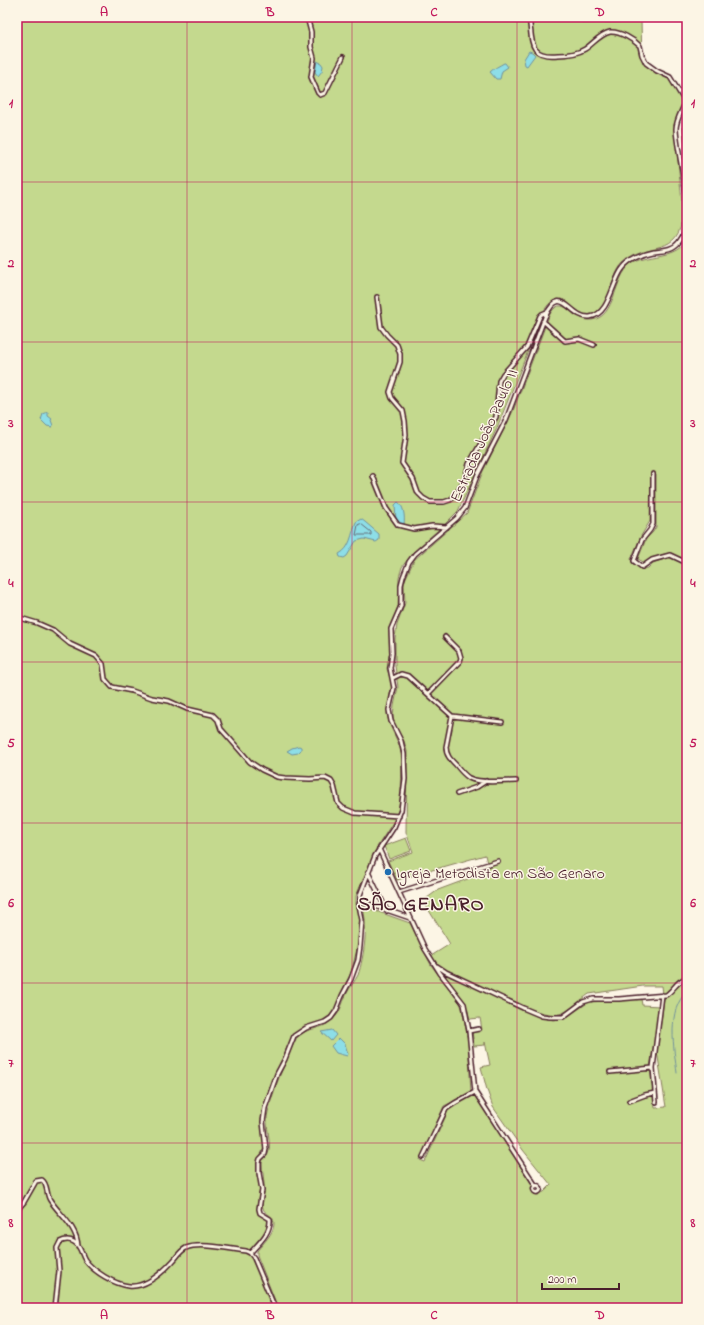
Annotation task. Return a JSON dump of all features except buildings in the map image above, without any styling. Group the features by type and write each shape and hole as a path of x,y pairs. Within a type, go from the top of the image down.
{"street":[{"path":"307,17 311,32 310,47 314,58 311,77 320,95 325,93 343,57"},
{"path":"377,297 381,327 397,345 400,354 400,362 390,392 392,398 403,411 405,421 406,435 402,463 413,479 420,496 426,500 436,502 450,500 464,482 469,464 496,417 499,381 503,374 528,347 540,316 547,312 553,304 558,301 567,304 581,316 589,317 596,314 606,304 617,276 626,265 646,253 666,250 679,242 686,225 687,201 676,129 686,104 670,77 657,71 646,63 640,46 619,33 610,32 605,34 578,52 545,56 539,53 534,46 531,37 529,17"},
{"name":"Estrada João Paulo II","path":"250,1253 266,1235 270,1226 270,1219 264,1216 259,1209 262,1190 259,1163 260,1159 265,1154 266,1149 263,1114 277,1074 294,1036 306,1028 325,1022 331,1018 352,979 358,960 360,946 362,920 359,906 360,894 379,849 394,827 399,816 404,779 404,754 401,741 393,727 390,715 390,705 394,688 390,668 392,653 391,629 401,606 401,585 403,577 409,562 415,554 462,512 477,476 506,420 547,312"},
{"path":"543,321 565,341 579,339 594,345"},
{"path":"653,474 654,524 642,540 634,560 642,567 652,560 670,555 687,563"},
{"path":"373,476 386,508 398,525 414,529 432,526 447,527"},
{"path":"17,617 49,628 60,634 70,644 96,656 103,664 105,679 112,687 169,701 182,708 213,714 218,720 221,728 250,762 262,770 277,777 310,779 325,778 331,781 334,786 338,803 343,808 355,813 399,816"},
{"path":"428,694 460,661 461,658 459,651 445,637"},
{"path":"393,678 401,674 405,674 452,716 502,722"},
{"path":"452,716 446,747 448,756 468,778 475,781 516,781"},
{"path":"457,794 477,787 486,781"},
{"path":"379,849 410,918 433,963 463,1001 466,1008 475,1092 536,1186"},
{"path":"399,892 498,861"},
{"path":"368,872 387,911"},
{"path":"360,902 410,918"},
{"path":"433,963 441,969 499,997 538,1014 550,1017 563,1017 588,999 619,999 662,995 669,993 681,980 687,978"},
{"path":"656,1102 653,1068 662,995"},
{"path":"469,1031 479,1029"},
{"path":"610,1072 653,1068"},
{"path":"423,1157 446,1109 475,1092"},
{"path":"629,1101 645,1095 655,1094"},
{"path":"17,1210 24,1202 36,1181 42,1180 45,1182 49,1198 76,1235 78,1246 85,1260 93,1268 115,1282 131,1286 141,1285 152,1279 169,1265 180,1252 187,1248 208,1246 246,1251 250,1253 259,1267 275,1308"},
{"path":"55,1308 59,1270 57,1247 60,1242 66,1240 73,1241 78,1246"}],"green space":[{"path":"17,17 582,17 583,23 641,21 642,60 649,67 670,80 683,103 677,120 677,151 683,213 680,228 676,237 669,243 643,251 623,263 615,276 607,299 598,311 592,314 579,312 563,300 551,302 545,309 496,430 458,511 413,552 402,567 399,577 398,607 389,632 390,650 387,669 392,683 387,714 389,723 400,747 402,761 401,793 398,811 395,819 377,847 356,896 356,904 360,917 357,949 351,973 341,993 337,1006 332,1014 320,1022 304,1027 292,1036 277,1070 261,1120 264,1148 257,1162 257,1175 260,1187 257,1208 259,1214 268,1220 268,1224 265,1233 250,1251 250,1255 274,1308 17,1308"},
{"path":"687,108 687,169 683,128"},
{"path":"687,238 687,561 671,554 661,555 645,563 638,559 646,539 656,527 656,475 651,473 650,521 641,536 631,559 633,564 642,569 648,568 653,563 670,557 687,565 687,976 680,979 670,990 663,994 662,986 643,986 589,994 563,1013 549,1014 535,1011 501,998 443,969 434,962 431,956 450,944 423,901 438,890 489,871 485,855 397,880 388,861 413,852 406,832 407,751 404,741 395,726 393,718 398,687 395,666 395,638 397,625 405,603 404,582 414,560 467,513 483,471 513,411 549,316 554,309 559,306 564,307 586,320 592,320 600,317 606,312 625,270 631,264 638,260 677,249 683,245"},
{"path":"406,838 411,851 389,859 384,846"},
{"path":"362,906 410,923 431,965 460,1003 462,1008 468,1040 471,1093 444,1106 420,1160 425,1162 448,1111 453,1105 475,1095 533,1186 533,1191 537,1193 544,1192 551,1185 523,1150 493,1107 481,1067 490,1065 485,1042 485,1045 474,1046 472,1031 482,1030 480,1018 470,1019 465,1002 445,977 447,974 518,1008 540,1017 553,1020 565,1018 589,1002 641,999 642,1005 660,1006 650,1067 655,1108 666,1107 657,1051 664,999 683,980 687,979 687,1308 278,1308 257,1255 257,1251 272,1232 274,1223 272,1217 264,1210 262,1204 264,1188 262,1161 267,1156 270,1145 267,1123 268,1112 273,1094 295,1041 302,1033 320,1027 336,1017 347,993 358,975 365,940 365,921"}],"water":[{"path":"529,51 535,55 527,66 525,65 524,59"},
{"path":"317,61 323,66 322,71 318,76 315,72"},
{"path":"504,63 508,67 502,71 500,79 496,79 490,72"},
{"path":"48,412 48,416 52,419 52,427 47,426 41,420 43,414"},
{"path":"398,502 402,506 404,512 404,524 396,521 395,505"},
{"path":"361,519 379,534 379,540 376,542 364,539 356,541 347,556 344,558 340,557 339,554 346,548 356,522"},
{"path":"299,746 301,747 301,750 298,753 292,754 287,751 292,748"},
{"path":"332,1030 336,1035 331,1041 321,1032"},
{"path":"339,1038 345,1044 348,1054 347,1056 336,1053 331,1046"}],"waterway":[{"path":"677,1073 673,1041 674,1019 676,1008 680,999 687,992"}],"place":[{"name":"Igreja Metodista em São Genaro","path":"388,872"}],"district":[{"name":"SÃO GENARO","path":"421,903"}]}
